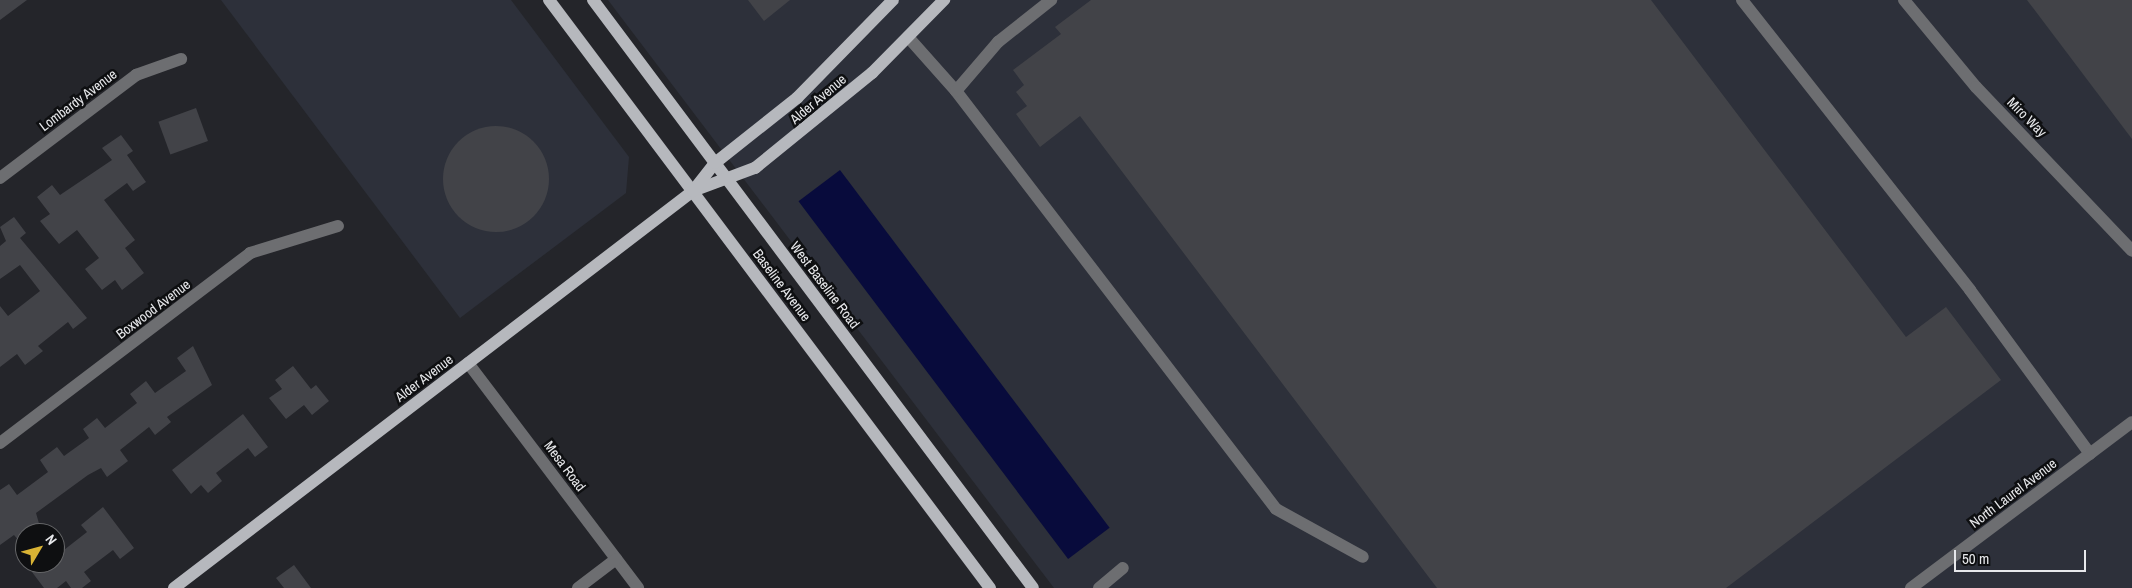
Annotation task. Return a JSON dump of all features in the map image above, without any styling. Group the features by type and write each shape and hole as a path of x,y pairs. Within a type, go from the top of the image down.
{"main road":[{"name":"Baseline Avenue","path":"549,0 990,588"},
{"name":"West Baseline Road","path":"593,0 1033,588"},
{"name":"Alder Avenue","path":"174,588 693,191 715,163 797,98 893,0"},
{"name":"Alder Avenue","path":"693,191 727,180 755,168 811,125 908,37 944,0"}],"street":[{"path":"956,91 998,42 1051,0"},
{"path":"1742,0 1970,290 2090,454"},
{"name":"Miro Way","path":"1904,0 1976,87 2132,251"},
{"path":"908,37 956,91 1276,509 1363,557"},
{"name":"Lombardy Avenue","path":"0,178 136,75 181,59"},
{"name":"Boxwood Avenue","path":"0,443 250,253 338,226"},
{"name":"Mesa Road","path":"468,363 638,588"},
{"name":"North Laurel Avenue","path":"1911,588 1927,584 2132,422"},
{"path":"578,588 616,559"},
{"path":"1099,588 1123,568"}],"shaded area":[{"path":"221,0 511,0 629,157 626,193 460,318"},
{"path":"608,0 2132,0 2132,588 1054,588"},
{"path":"840,170 1110,528 1068,559 798,201"}],"building":[{"path":"0,0 27,0 0,20"},
{"path":"748,0 790,0 764,21"},
{"path":"1091,0 1651,0 1906,337 1946,307 2001,380 1726,588 1437,588 1080,116 1040,147 1016,114 1027,106 1016,92 1024,85 1013,70 1061,34 1055,27"},
{"path":"2027,0 2132,0 2132,139"},
{"path":"196,108 208,141 170,155 158,122"},
{"path":"496,126 516,130 533,142 545,159 549,179 545,199 533,216 516,228 496,232 476,228 459,216 447,199 443,179 447,159 459,142 476,130"},
{"path":"121,135 133,151 127,155 146,182 133,191 127,183 104,200 135,240 125,248 144,273 122,290 115,280 102,290 85,269 99,258 77,230 59,244 40,221 50,214 37,197 52,185 60,195 112,160 102,148"},
{"path":"14,217 26,233 20,238 87,318 73,329 68,322 38,346 43,351 25,365 17,354 0,367 0,306 8,316 40,291 20,265 0,279 0,246 6,241 0,227"},
{"path":"193,346 212,385 167,417 171,422 155,435 149,427 120,450 128,461 107,477 101,468 88,475 36,513 39,523 15,523 15,536 14,535 0,545 0,490 9,484 17,495 48,472 40,460 57,447 64,456 89,438 83,429 97,418 105,428 137,403 130,394 146,381 155,393 186,371 177,358"},
{"path":"293,366 311,389 316,385 329,401 312,415 304,405 286,419 269,398 282,389 275,380"},
{"path":"243,414 268,447 255,457 248,448 216,473 222,481 208,493 201,485 191,494 172,470"},
{"path":"103,507 134,548 120,559 113,550 84,572 91,581 82,588 71,588 66,581 57,588 44,588 33,573 65,573 65,549 87,532 81,525"},
{"path":"294,565 311,588 284,588 276,578"}]}
